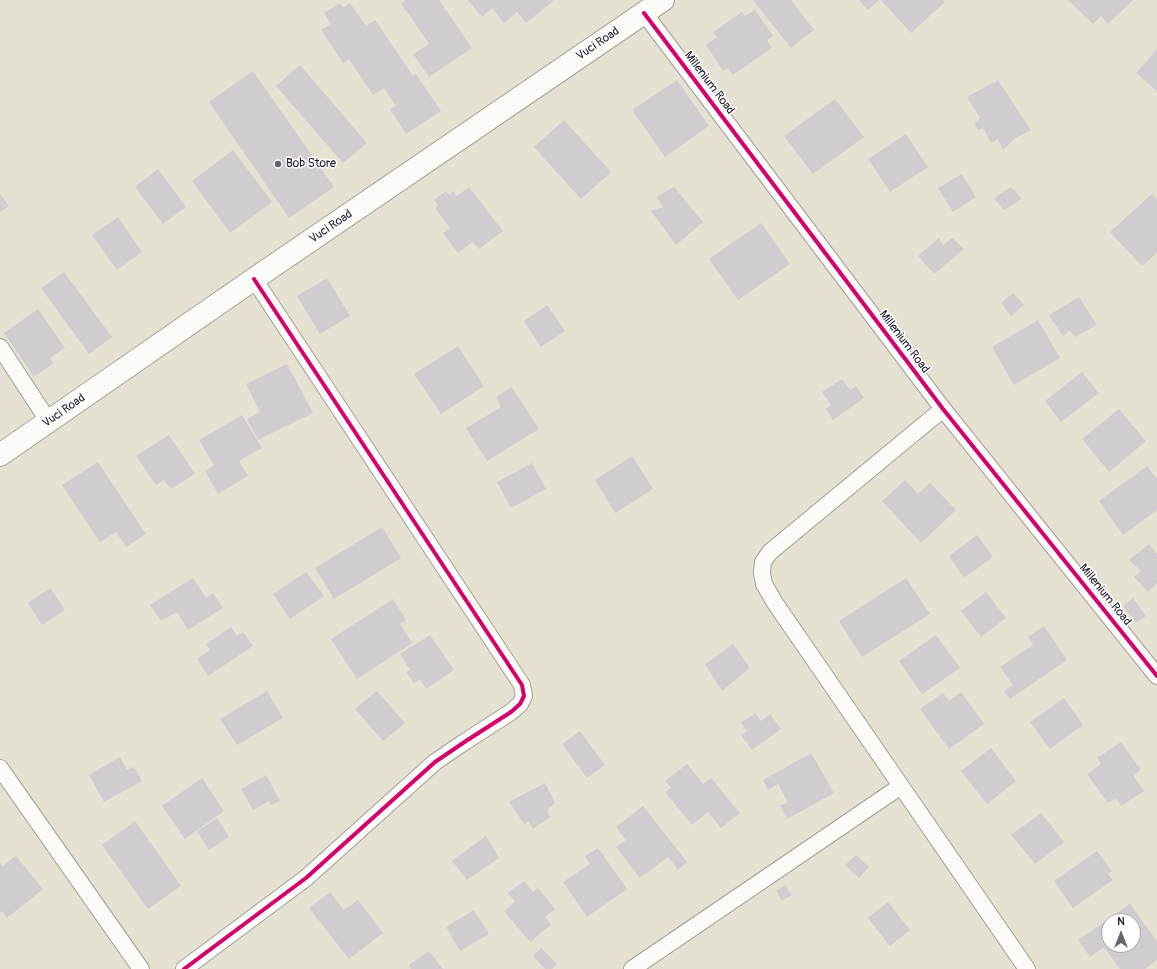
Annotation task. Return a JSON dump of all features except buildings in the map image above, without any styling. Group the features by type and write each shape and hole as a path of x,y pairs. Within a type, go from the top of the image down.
{"main road":[{"name":"Vuci Road","path":"0,455 254,279 663,0"}],"street":[{"name":"Millenium Road","path":"644,13 943,409 1157,676"},
{"path":"184,969 306,878 434,762 512,712 520,704 524,696 522,685 254,279"},
{"path":"0,347 49,422"},
{"path":"943,409 770,552 763,562 762,573 764,584 775,603 1027,969"},
{"path":"0,768 142,969"},
{"path":"632,969 901,786"}],"cycle path":[{"path":"644,13 943,409 1157,676"},
{"path":"184,969 306,878 435,762 511,712 520,704 524,696 522,685 254,279"}],"place":[{"name":"Bob Store","path":"278,164"}]}
